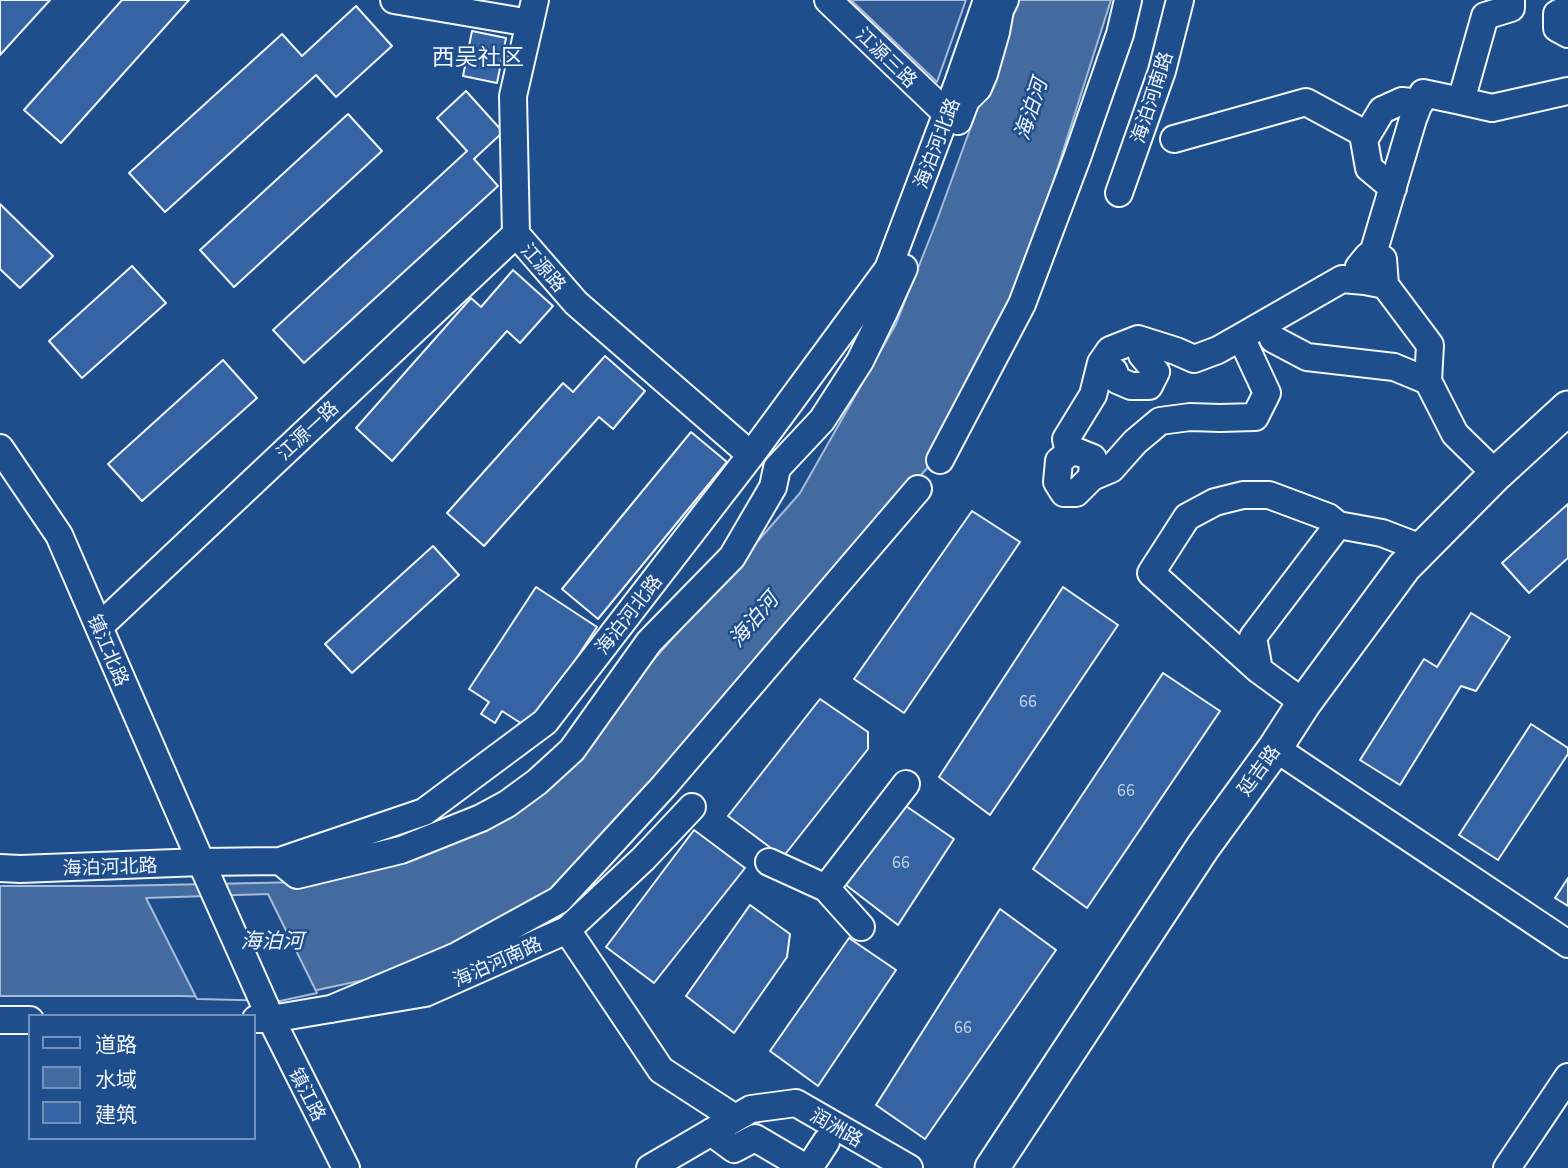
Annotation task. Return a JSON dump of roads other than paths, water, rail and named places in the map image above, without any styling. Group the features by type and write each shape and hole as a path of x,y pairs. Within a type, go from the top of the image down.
{"main road":[{"name":"延吉路","path":"992,1168 1203,847 1404,567 1496,474 1568,408"}],"street":[{"path":"394,0 533,11"},
{"name":"江源三路","path":"828,0 947,114"},
{"name":"海泊河北路","path":"0,868 279,862 424,812 545,722 751,455 888,269 987,0"},
{"path":"279,862 297,875 401,850 481,818 507,804 537,782 572,750 649,642 732,556 773,487 777,468 822,420 860,360 911,253 966,100 978,88 984,74 1005,0"},
{"path":"940,460 1022,304 1077,158 1120,34 1128,0"},
{"name":"海泊河南路","path":"1119,193 1162,71 1180,0"},
{"path":"1461,101 1479,8 1511,8 1511,0"},
{"path":"1568,8 1557,14 1557,28 1568,34"},
{"name":"江源路","path":"533,11 513,96 516,234 576,303 751,455"},
{"path":"1374,274 1393,188 1423,93 1492,108 1568,91"},
{"path":"1393,188 1369,169 1364,141 1382,110 1402,101 1420,103"},
{"path":"1174,139 1306,102 1367,135"},
{"name":"江源一路","path":"99,626 516,234"},
{"path":"1241,337 1267,393 1255,417 1190,417 1160,421 1135,442 1111,469 1092,477 1093,458 1078,452 1069,453 1066,439 1093,396 1101,363 1110,349 1138,339 1194,359 1218,350 1342,279 1374,274"},
{"path":"1374,274 1430,345 1428,381 1455,434 1496,474"},
{"path":"1273,338 1307,357 1394,367 1428,381"},
{"path":"1101,363 1114,371 1117,380 1131,386 1149,386 1156,372 1142,355 1138,339"},
{"name":"镇江北路","path":"0,448 59,536 201,862 262,1019"},
{"path":"331,1009 457,956 559,900 664,786 918,489"},
{"path":"1304,703 1259,670 1151,573 1187,517 1216,502 1242,495 1269,495 1328,517 1338,525 1382,533 1421,548"},
{"path":"1259,670 1253,637 1338,525"},
{"path":"1275,748 1568,944"},
{"path":"826,888 906,784"},
{"name":"海泊河南路","path":"262,1019 425,993 567,930 643,859 692,807"},
{"path":"769,862 826,888 861,927"},
{"path":"567,930 661,1070 735,1118"},
{"name":"镇江路","path":"262,1019 346,1168"},
{"path":"0,1020 28,1020"},
{"path":"1507,1168 1568,1077"},
{"name":"润洲路","path":"650,1168 751,1109 796,1103 909,1168"},
{"path":"711,1132 734,1149 755,1138 808,1168 826,1142"}],"water":[{"name":"海泊河","path":"1017,0 1111,0 1016,299 929,466 553,894 463,949 388,975 279,998 0,996 0,886 306,882 461,831 613,706 800,493 896,324"}],"district":[{"name":"西吴社区","path":"478,56"}]}
